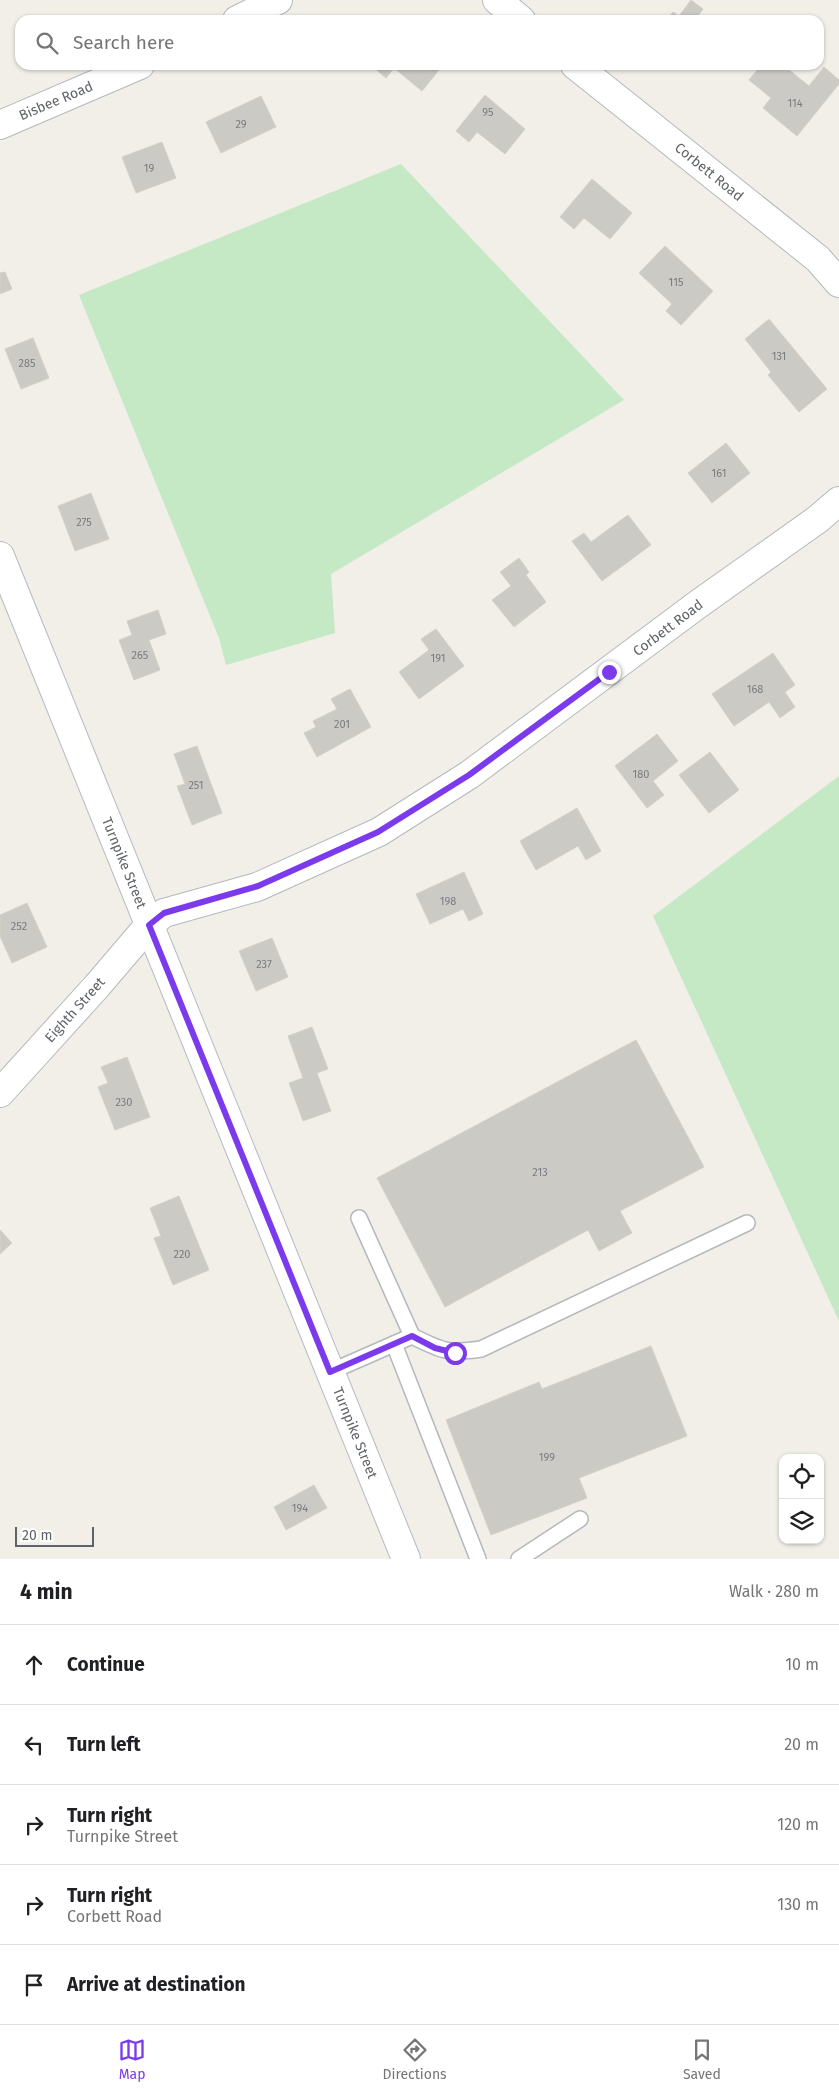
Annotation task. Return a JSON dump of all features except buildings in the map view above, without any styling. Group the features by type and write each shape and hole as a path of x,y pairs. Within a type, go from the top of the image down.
{"street":[{"path":"247,15 278,0"},
{"path":"497,0 515,15"},
{"name":"Bisbee Road","path":"0,125 128,70"},
{"name":"Corbett Road","path":"580,70 818,259 839,283"},
{"name":"Corbett Road","path":"149,925 164,913 258,886 378,832 477,769 697,605 818,519 839,501"},
{"name":"Turnpike Street","path":"0,556 406,1559"},
{"name":"Eighth Street","path":"0,1094 149,925"}],"lane":[{"path":"359,1218 412,1336 435,1348 455,1353 481,1349 747,1223"},
{"path":"330,1372 412,1336"},
{"path":"394,1344 478,1559"},
{"path":"518,1559 580,1519"}],"green space":[{"path":"401,164 624,400 331,574 335,633 226,665 219,638 79,295"},
{"path":"839,776 839,1321 653,916"}],"route":[{"path":"455,1353 435,1348 412,1336 330,1372 149,925 164,913 258,886 378,832 469,775 609,672"}]}
